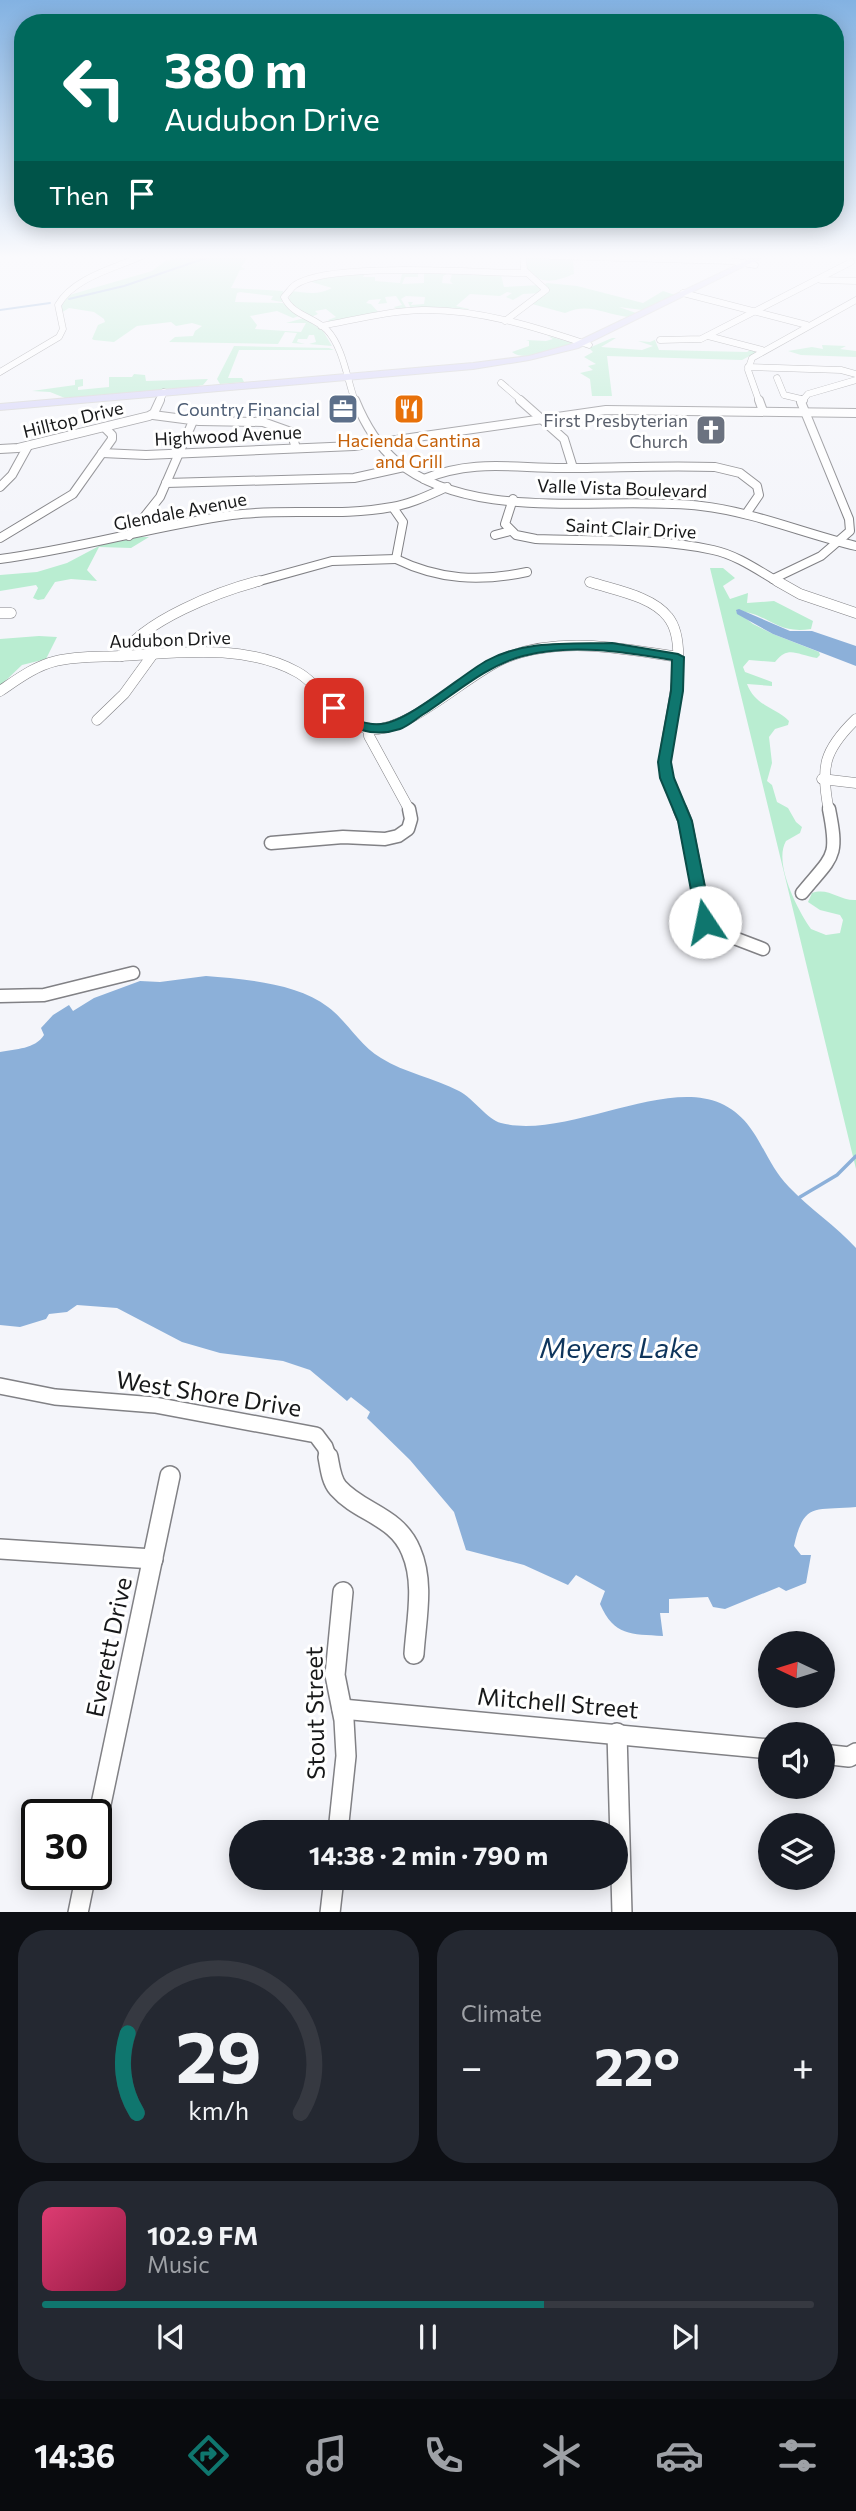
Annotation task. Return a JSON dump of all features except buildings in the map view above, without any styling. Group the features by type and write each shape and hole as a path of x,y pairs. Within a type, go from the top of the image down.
{"main road":[{"path":"0,407 509,366 550,358 583,345"}],"street":[{"path":"0,372 45,345"},
{"name":"Valle Vista Boulevard","path":"335,345 391,456 404,467 447,487 513,499 673,503 746,514 856,546"},
{"path":"741,345 762,351"},
{"path":"763,411 748,367 752,358 772,345"},
{"path":"748,367 841,370 856,374"},
{"name":"Valle Vista Boulevard","path":"350,378 365,399"},
{"path":"777,378 784,395 801,399 808,394 856,380"},
{"path":"501,383 565,441 573,468"},
{"name":"Hilltop Drive","path":"153,415 164,392"},
{"path":"773,579 810,563 839,542 849,531 849,519 803,412 801,399"},
{"name":"Highwood Avenue","path":"102,453 179,453 383,443 615,410 856,412"},
{"name":"Hilltop Drive","path":"0,449 28,446 153,415 192,421 249,421 275,425 291,432 296,447"},
{"path":"129,537 155,506 192,421"},
{"name":"Valle Vista Boulevard","path":"379,426 383,443"},
{"path":"0,538 73,494 112,437 105,428"},
{"path":"0,487 12,475 28,446"},
{"path":"424,478 469,464 728,469 745,476 759,489 757,499 746,514"},
{"path":"166,483 346,479 404,467"},
{"name":"Glendale Avenue","path":"0,559 49,553 247,513 351,514 394,509 423,500 447,487"},
{"path":"495,535 510,531 506,522 513,499"},
{"path":"394,509 403,522 397,559"},
{"name":"Saint Clair Drive","path":"510,531 522,537 542,540 701,547 733,556 807,597 856,613"},
{"path":"122,656 129,643 137,637 219,592 332,561 397,559 424,571 463,580 492,579 527,572"},
{"path":"590,582 639,596 666,614 676,632 677,691 664,762 667,778 685,821 705,922 729,936 762,949"},
{"path":"0,612 11,612"},
{"path":"271,843 340,837 393,838 410,828 411,815 369,736 368,727 389,728 404,722 482,668 523,652 555,647 601,646 678,657"},
{"name":"Audubon Drive","path":"0,691 48,663 224,651 267,658 311,678 346,720 368,727"},
{"path":"97,720 124,694 153,654"},
{"path":"802,893 834,846 834,832 822,779 823,762 830,746 856,719"},
{"path":"822,779 856,783"},
{"path":"0,996 44,995 133,973"},
{"name":"West Shore Drive","path":"0,1386 55,1397 155,1405 316,1435 323,1440 327,1448 333,1481 338,1488 387,1520 403,1534 415,1554 418,1575 414,1654"},
{"name":"Everett Drive","path":"102,1799 170,1476"},
{"path":"0,1549 153,1559"},
{"name":"Stout Street","path":"339,1820 346,1756 342,1709 335,1675 343,1592"},
{"name":"Mitchell Street","path":"342,1709 758,1748"},
{"path":"617,1733 622,1912"},
{"path":"835,1755 849,1757 856,1753"},
{"path":"78,1912 83,1890"},
{"path":"330,1912 333,1890"}],"green space":[{"path":"567,345 534,356 512,352 529,346"},
{"path":"604,345 601,347 642,350 657,345 659,350 747,352 752,349 757,352 742,360 607,356 612,396 592,396 590,379 580,373 593,370 588,366 596,364 584,357 593,352 589,348"},
{"path":"822,345 846,346 840,349 856,351 856,357 801,355 788,351 812,347 823,349"},
{"path":"234,346 334,350 239,350 228,378 242,378 244,382 220,384 217,379"},
{"path":"134,374 145,375 146,381 208,379 203,385 193,387 65,398 50,392 32,391 75,385 75,380 83,379 83,386 78,387 78,390 109,387 109,377 132,377"},
{"path":"149,537 131,548 99,547 87,570 97,581 71,579 55,582 44,599 38,600 33,598 38,588 36,585 0,591 0,575 37,572 67,563 101,545"},
{"path":"710,568 723,568 735,578 723,586 730,599 748,593 747,603 774,601 813,621 811,629 789,629 756,615 736,611 753,624 819,652 820,655 817,658 789,652 775,662 749,660 743,667 745,672 772,682 772,686 747,684 760,702 789,721 788,725 775,729 769,737 772,763 767,781 772,785 777,802 788,808 802,827 800,833 786,841 783,850 785,874 794,899 811,929 826,935 840,933 843,920 840,915 820,910 808,902 812,893 824,892 856,900 856,1169"},
{"path":"57,637 46,659 22,665 0,686 0,639"}],"water":[{"path":"736,610 790,631 812,631 856,646 856,666 773,634 737,614"},
{"name":"Meyers Lake","path":"206,976 270,984 301,992 328,1007 373,1053 400,1068 459,1091 501,1123 526,1126 554,1124 642,1103 697,1097 720,1103 743,1120 789,1187 856,1248 856,1507 813,1511 802,1521 794,1546 801,1555 811,1555 806,1583 786,1591 779,1587 725,1609 713,1607 708,1597 669,1599 669,1613 660,1613 663,1636 625,1631 611,1622 600,1604 605,1591 576,1575 568,1585 524,1565 466,1550 454,1512 410,1460 367,1418 370,1412 351,1397 347,1401 310,1370 283,1361 220,1353 182,1342 117,1308 77,1305 67,1312 49,1314 46,1319 20,1327 0,1325 0,1052 25,1048 36,1043 44,1035 41,1028 53,1015 69,1005 73,1011 94,998 140,981 160,982"}],"waterway":[{"path":"800,1197 837,1175 856,1156"}],"place":[{"name":"Country Financial","path":"343,409"},
{"name":"Hacienda Cantina and Grill","path":"409,409"},
{"name":"First Presbyterian Church","path":"711,430"}],"route":[{"path":"334,708 346,720 362,727 397,726 492,663 518,653 543,648 612,647 678,657 677,691 664,762 667,778 685,821 705,922"}]}
